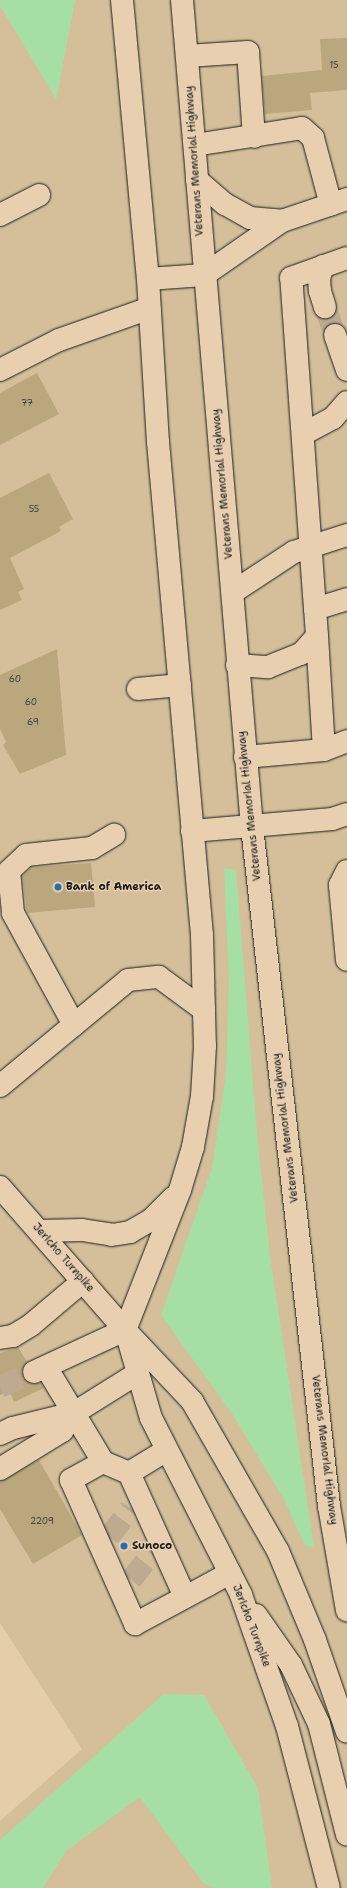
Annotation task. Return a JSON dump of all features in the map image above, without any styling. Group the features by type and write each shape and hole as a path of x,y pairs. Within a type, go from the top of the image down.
{"main road":[{"path":"122,0 148,279 158,442 202,935 204,1010 202,1096 193,1147 180,1190 125,1330 40,1369 74,1413 103,1462 129,1473"},
{"name":"Veterans Memorial Highway","path":"182,0 195,145 204,274 233,592 237,665 252,827 329,1506 347,1610"},
{"path":"187,56 248,52 254,137"},
{"path":"148,279 204,274 282,221 339,202 313,138 302,128 254,137 195,145"},
{"path":"197,180 225,204 250,218 282,221"},
{"path":"0,215 39,195"},
{"path":"324,750 291,278 347,258"},
{"path":"322,266 319,278 320,291 325,307"},
{"path":"0,370 59,340 150,308"},
{"path":"335,335 347,370"},
{"path":"303,434 333,418 347,402"},
{"path":"233,592 294,552 347,535"},
{"path":"315,609 347,599"},
{"path":"237,665 268,667 301,654 317,636"},
{"path":"138,689 180,685"},
{"path":"245,757 324,750 347,741"},
{"path":"192,831 332,819 347,814"},
{"path":"74,1025 13,912 9,871 26,855 92,848 114,834"},
{"path":"347,871 340,885 347,960"},
{"path":"0,1086 128,980 159,977 204,1010"},
{"name":"Jericho Turnpike","path":"0,1187 125,1330 192,1401 278,1551 315,1640 347,1732"},
{"path":"39,1231 82,1230 112,1236 130,1232 151,1220 180,1190"},
{"path":"0,1338 13,1336 30,1325 83,1281"},
{"name":"Jericho Turnpike","path":"125,1330 151,1418 241,1595 287,1726 329,1888"},
{"path":"0,1434 13,1428 74,1413 138,1373"},
{"path":"0,1469 62,1431 74,1413"},
{"path":"129,1473 168,1450"},
{"path":"103,1462 71,1480 105,1542 126,1586 135,1624 230,1573"},
{"path":"129,1473 136,1503 156,1548 184,1597"},
{"path":"241,1595 291,1665 319,1724 347,1835"}],"shaded area":[{"path":"75,0 347,0 347,1888 0,1888 0,1821 82,1749 0,1623 0,5 56,98"}],"green space":[{"path":"0,0 75,0 56,99 0,5"},
{"path":"224,868 236,870 257,1134 270,1256 314,1547 305,1546 284,1499 231,1412 161,1315 212,1168 226,1074 229,980"},
{"path":"164,1694 204,1695 258,1788 272,1888 217,1888 204,1884 140,1797 66,1851 43,1888 0,1888 0,1840"}],"building":[{"path":"347,38 347,90 310,93 312,110 265,114 262,76 322,70 320,39"},
{"path":"37,373 59,414 0,445 0,393"},
{"path":"49,473 73,519 59,527 61,531 10,558 24,589 18,592 22,600 0,610 0,498"},
{"path":"57,649 66,755 20,774 3,745 6,742 0,729 0,675"},
{"name":"Bank of America","path":"91,863 95,907 27,913 22,876 32,867"},
{"path":"18,1347 27,1362 22,1370 23,1378 32,1384 41,1383 44,1388 14,1402 9,1390 0,1395 0,1353"},
{"path":"39,1460 82,1535 33,1564 0,1509 0,1481"}],"tunnel":[{"path":"325,307 335,335"},
{"path":"0,1387 34,1372"},
{"path":"109,1537 131,1508"},
{"path":"131,1580 152,1553"}],"place":[{"name":"Bank of America","path":"58,887"},
{"name":"Sunoco","path":"124,1546"}]}
